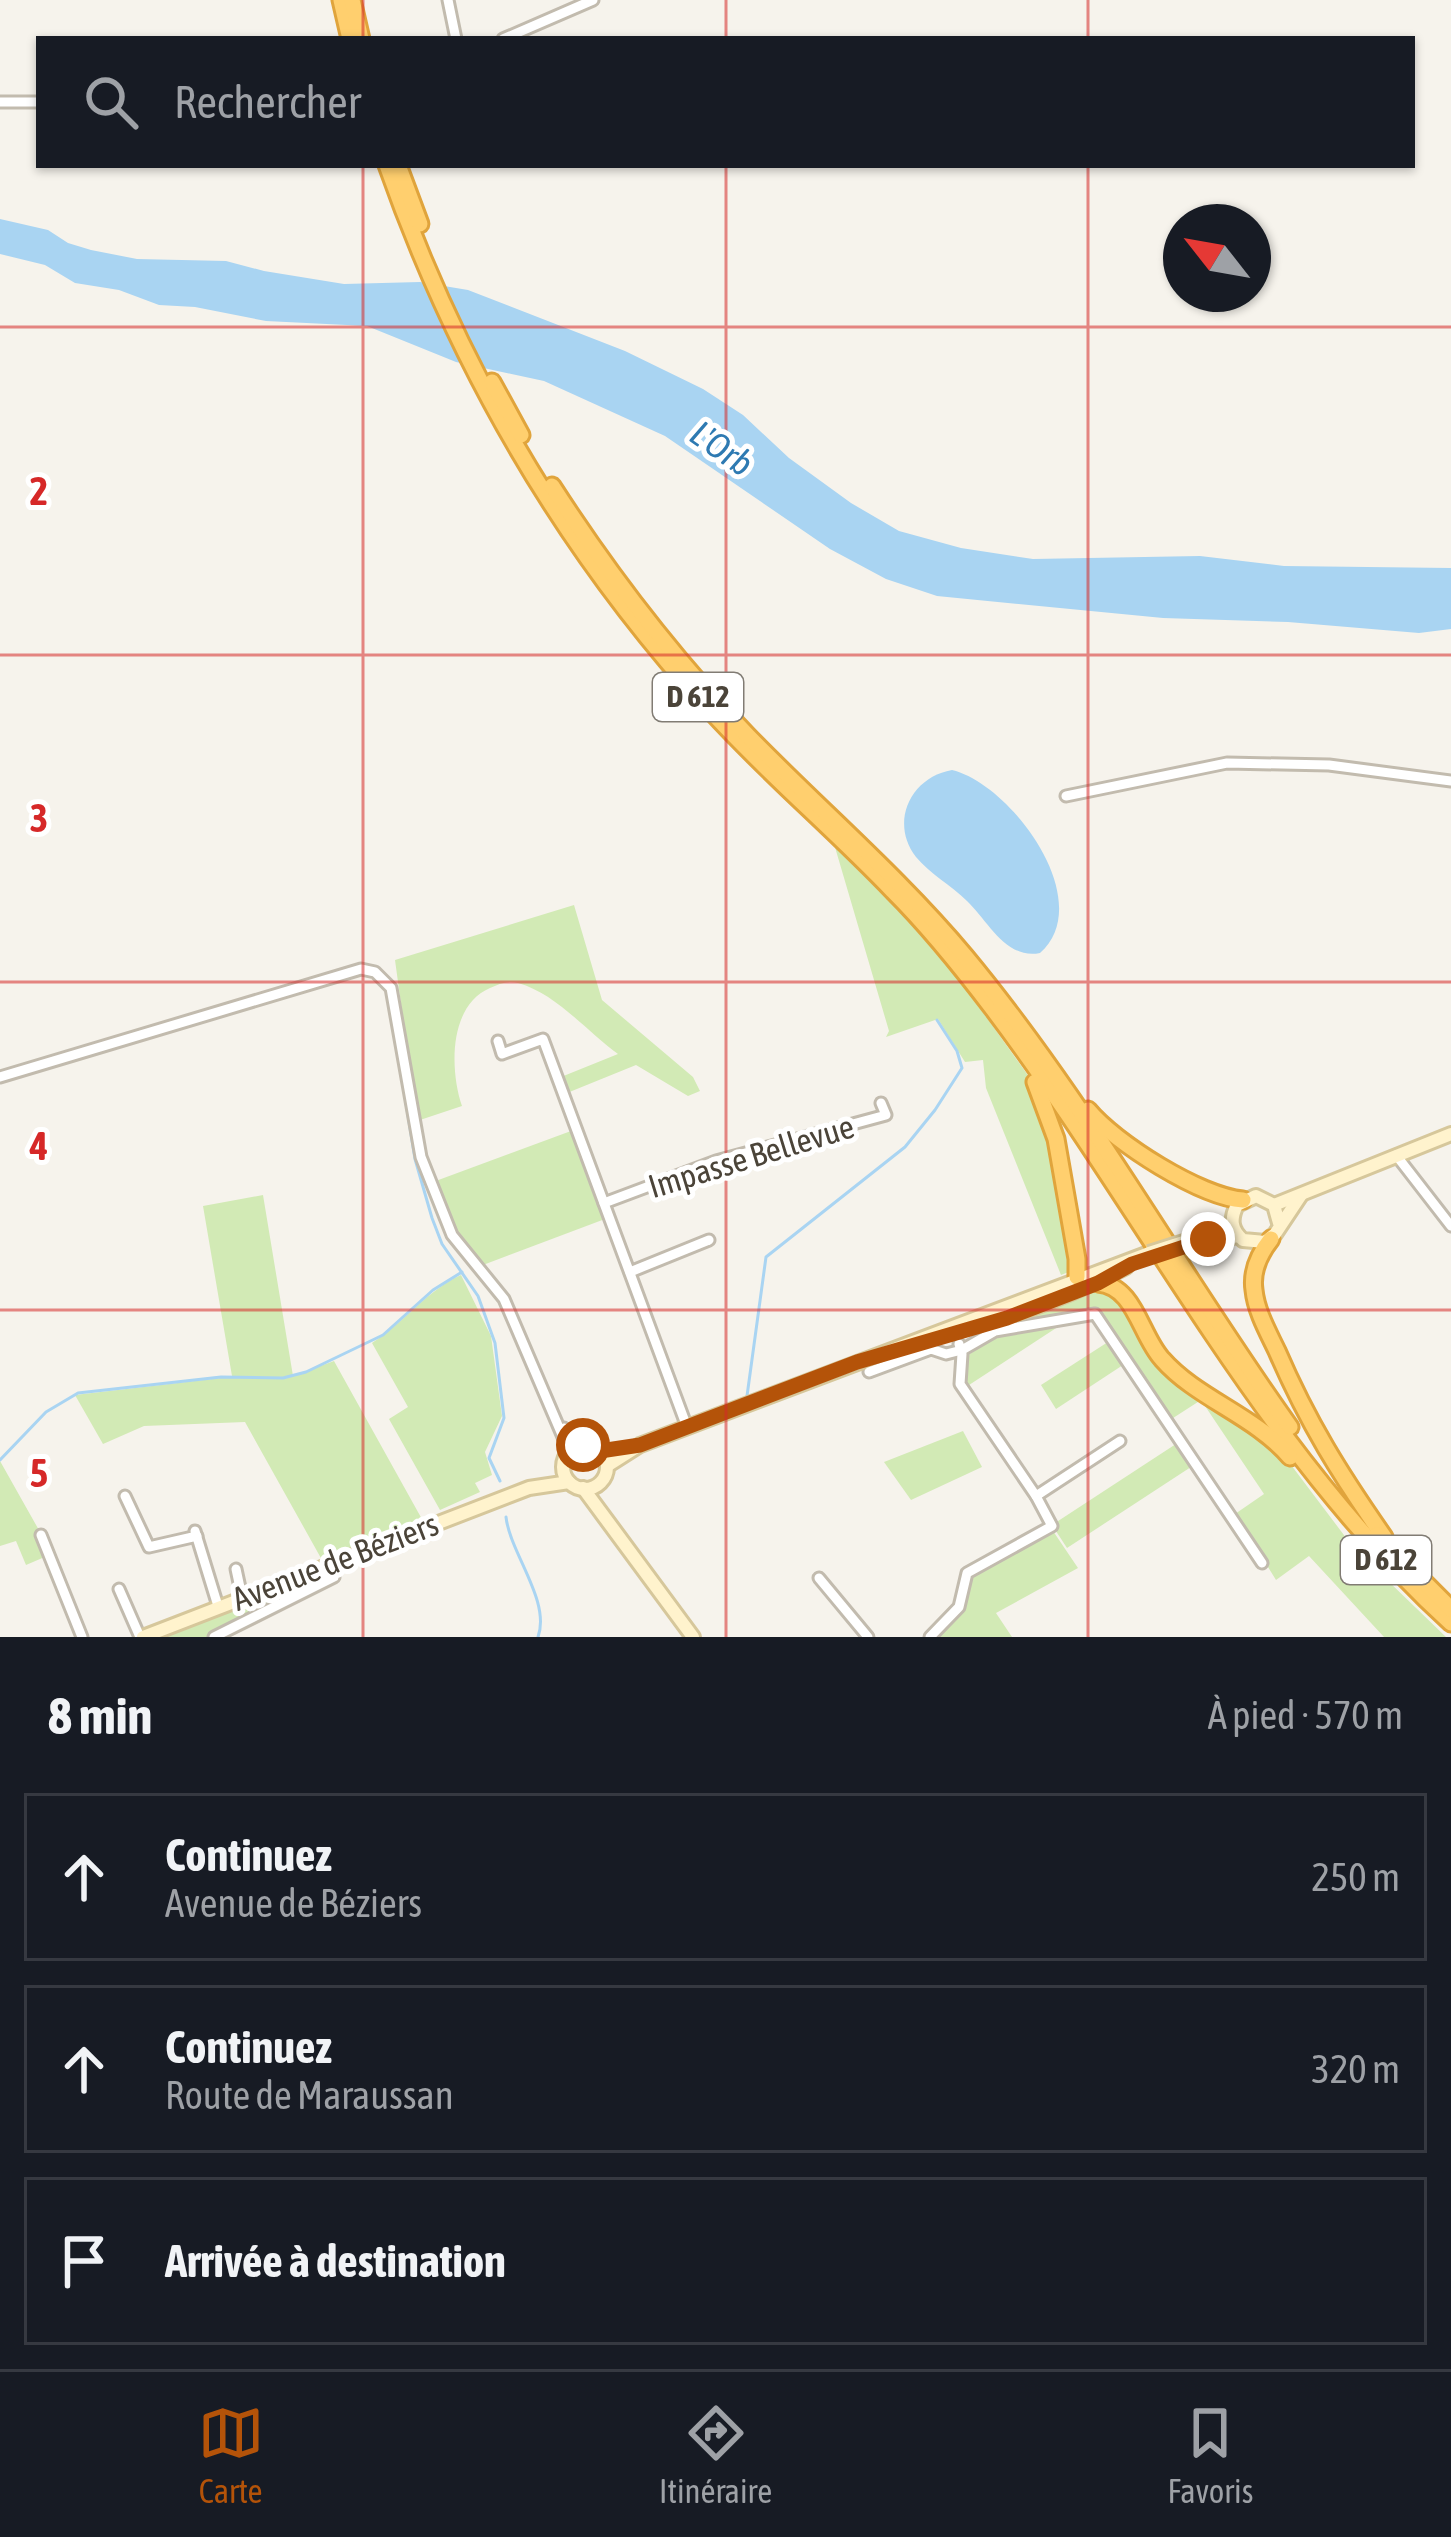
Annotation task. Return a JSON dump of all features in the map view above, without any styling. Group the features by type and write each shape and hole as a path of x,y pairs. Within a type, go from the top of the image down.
{"highway":[{"path":"341,0 349,36"},
{"path":"352,0 360,36"},
{"name":"D 612","path":"388,168 498,404 575,542 661,655 744,746 895,892 998,1006 1290,1428 1354,1510 1451,1609"},
{"name":"D 612","path":"399,168 424,249"},
{"path":"1076,1277 1077,1259 1049,1115 1034,1081 997,1024 998,1006 1019,1015 1082,1102 1117,1140 1200,1186 1243,1200"},
{"name":"D 612","path":"998,1006 1269,1417 1326,1492 1451,1623"},
{"path":"1275,1231 1256,1266 1253,1291 1260,1312 1330,1460 1400,1559"},
{"path":"1098,1283 1118,1288 1127,1298 1149,1344 1166,1364 1256,1426 1309,1481 1326,1492"}],"main road":[{"path":"1274,1205 1451,1134"},
{"path":"863,1367 1076,1277 1197,1240 1238,1236 1257,1244 1275,1231 1301,1195"},
{"path":"1197,1240 1232,1220 1243,1200 1263,1197 1274,1205"},
{"path":"1274,1205 1275,1231"},
{"path":"1232,1220 1238,1236"},
{"path":"607,1519 599,1483 607,1466 640,1445 957,1339 1098,1283 1149,1255"},
{"path":"640,1445 600,1451 576,1448 563,1466 693,1637"},
{"path":"600,1451 607,1466"},
{"name":"Avenue de Béziers","path":"141,1637 529,1488 563,1466"},
{"path":"576,1485 599,1483"},
{"name":"Avenue de Béziers","path":"529,1488 576,1485"}],"street":[{"path":"448,0 455,36"},
{"path":"510,36 592,0"},
{"path":"0,103 36,102"},
{"path":"1066,796 1227,763 1329,765 1451,781"},
{"path":"0,1077 361,969 375,972 391,988 421,1157 452,1235 504,1299 560,1425 576,1448"},
{"path":"498,1041 502,1054 543,1039 687,1427"},
{"name":"Impasse Bellevue","path":"604,1203 716,1161 886,1115 881,1103"},
{"path":"1396,1155 1451,1226"},
{"path":"630,1272 709,1240"},
{"path":"863,1367 931,1349 946,1354 957,1339 1095,1314 1262,1563"},
{"path":"931,1637 959,1607 967,1573 1052,1526 960,1384 957,1339"},
{"path":"1036,1496 1120,1441"},
{"path":"125,1496 149,1547 196,1533 218,1606"},
{"path":"41,1534 82,1637"},
{"path":"214,1637 334,1577 329,1563"},
{"path":"236,1570 242,1597"},
{"path":"819,1579 868,1637"},
{"path":"119,1589 141,1637"}],"green space":[{"path":"832,837 940,952 1027,1074 1042,1101 1074,1270 1061,1275 986,1088 983,1060 965,1062 938,1019 886,1037 889,1031"},
{"path":"574,905 602,1000 693,1077 700,1091 688,1096 636,1065 567,1093 561,1077 618,1054 546,996 507,982 476,997 460,1024 455,1075 462,1106 417,1121 395,960"},
{"path":"571,1131 605,1219 483,1265 455,1233 433,1182"},
{"path":"263,1195 293,1376 334,1361 423,1521 322,1560 245,1422 144,1426 103,1444 75,1395 220,1378 282,1378 232,1376 203,1206"},
{"path":"461,1275 491,1336 502,1416 485,1452 492,1475 475,1483 480,1492 440,1510 389,1419 408,1407 372,1343"},
{"path":"1091,1290 1118,1298 1154,1359 1282,1453 1353,1547 1446,1637 1384,1637 1309,1556 1276,1580 1235,1514 1264,1494 1201,1400 1170,1420 1094,1311 990,1328"},
{"path":"1073,1317 966,1387 961,1379 966,1357 993,1336"},
{"path":"1108,1342 1123,1365 1056,1409 1041,1385"},
{"path":"963,1431 982,1467 911,1500 884,1462"},
{"path":"1179,1442 1194,1465 1067,1548 1052,1525"},
{"path":"0,1461 40,1532 47,1556 26,1565 16,1541 0,1546"},
{"path":"1053,1531 1078,1568 996,1613 1012,1637 935,1637 961,1614 967,1575"},
{"path":"325,1574 327,1578 208,1637 162,1637"}],"water":[{"name":"L'Orb","path":"0,219 48,230 91,250 137,259 226,261 344,284 420,282 468,290 625,351 703,389 743,415 789,458 851,503 899,531 961,548 1033,559 1200,556 1284,566 1451,568 1451,629 1419,633 1163,618 937,596 886,579 830,549 665,436 544,381 456,362 367,326 266,321 159,305 119,290 75,283 45,265 0,254"},
{"path":"952,770 999,797 1040,847 1059,904 1055,931 1040,953 1028,954 1007,945 908,844 905,816 915,791"}],"waterway":[{"path":"747,1396 766,1257 905,1147 935,1110 962,1068 937,1020"},
{"path":"396,1041 415,1159 432,1218 442,1244 478,1296 495,1343 504,1418 489,1458 500,1481"},
{"path":"0,1460 46,1412 78,1393 221,1377 283,1378 306,1372 383,1335 433,1290 462,1272"},
{"path":"506,1517 535,1593 541,1623 538,1637"}],"route":[{"path":"583,1445 600,1451 640,1445 857,1362 1058,1300 1132,1264 1208,1239"}]}
